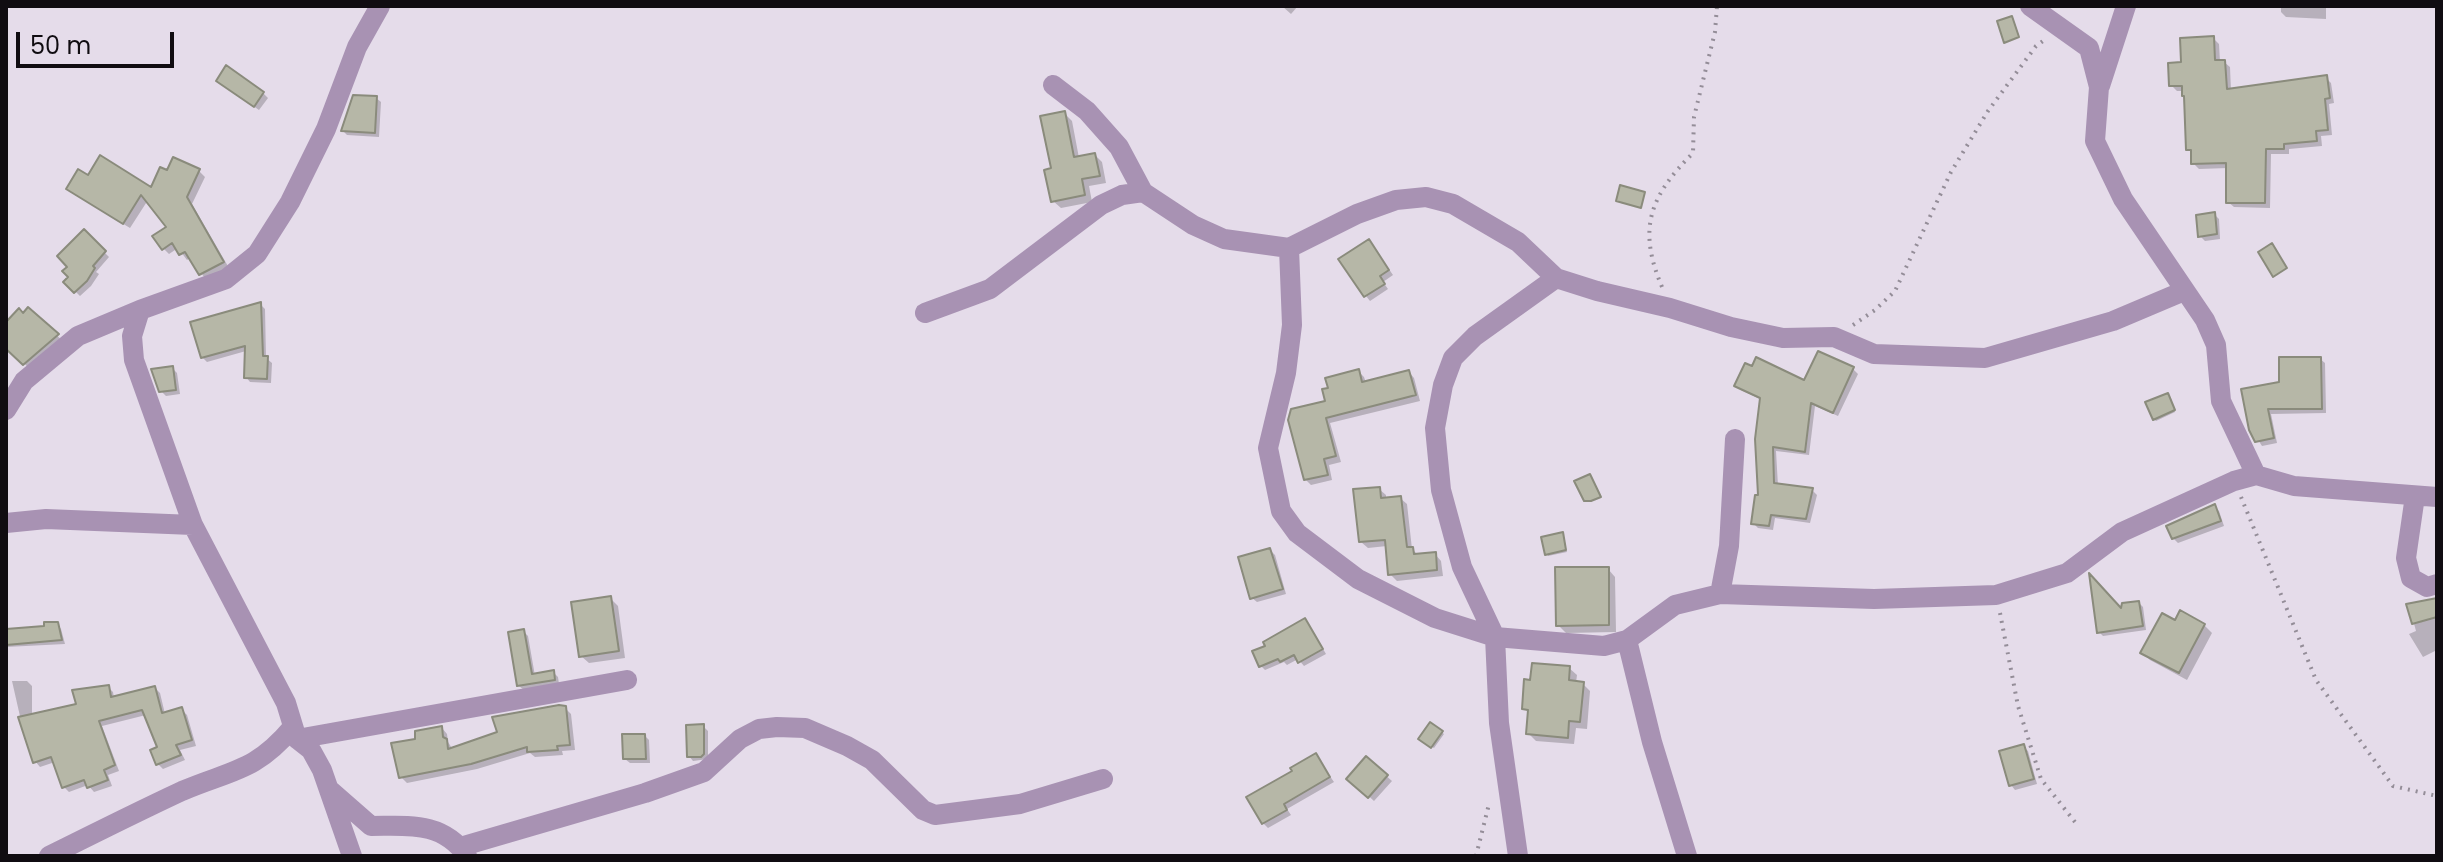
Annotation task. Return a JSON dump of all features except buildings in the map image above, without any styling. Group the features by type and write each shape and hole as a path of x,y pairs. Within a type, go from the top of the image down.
{"street":[{"path":"6,410 24,381 78,336 226,279 257,254 290,202 320,141 357,47 380,6"},
{"path":"2030,6 2089,48 2099,87"},
{"path":"2126,6 2099,87 2095,141 2123,199 2205,320 2216,345 2221,401 2256,475"},
{"path":"1053,85 1087,111 1119,147 1143,192 1193,225 1224,239 1289,248 1357,214 1396,200 1426,197 1453,204 1518,242 1556,278 1731,327 1783,338 1834,337 1874,354 1985,358 2113,321 2184,291"},
{"path":"925,313 990,289 1101,205 1122,195 1143,192"},
{"path":"1289,248 1292,325 1286,373 1268,448 1281,511 1297,533 1358,579 1435,618 1495,637 1604,646 1627,640 1675,605 1720,594 1874,599 1996,595 2067,573 2122,532 2234,481 2256,475 2294,486 2437,497"},
{"path":"1518,856 1499,723 1495,637 1462,567 1441,490 1435,428 1443,385 1453,358 1475,336 1556,278"},
{"path":"140,310 132,336 134,360 193,525 286,703 294,733 311,750 322,770 352,856"},
{"path":"1720,594 1729,546 1735,439"},
{"path":"2415,496 2406,558 2411,578 2427,587 2437,584"},
{"path":"6,523 46,519 193,525"},
{"path":"1627,640 1652,742 1687,856"},
{"path":"49,856 185,790 244,769 294,733 627,680"},
{"path":"328,788 371,826 424,827 447,835 463,851 704,772 740,739 759,729 805,728 847,746 872,760 923,810 935,815 1020,804 1103,779"}],"path":[{"path":"1670,308 1655,271 1648,233 1651,211 1672,174 1693,153 1694,117 1715,32 1717,6"},
{"path":"1834,337 1875,310 1895,291 1951,172 1988,111 2036,46 2062,28"},
{"path":"2234,481 2316,680 2393,786 2437,796"},
{"path":"1996,595 2018,706 2041,779 2075,822"}]}
